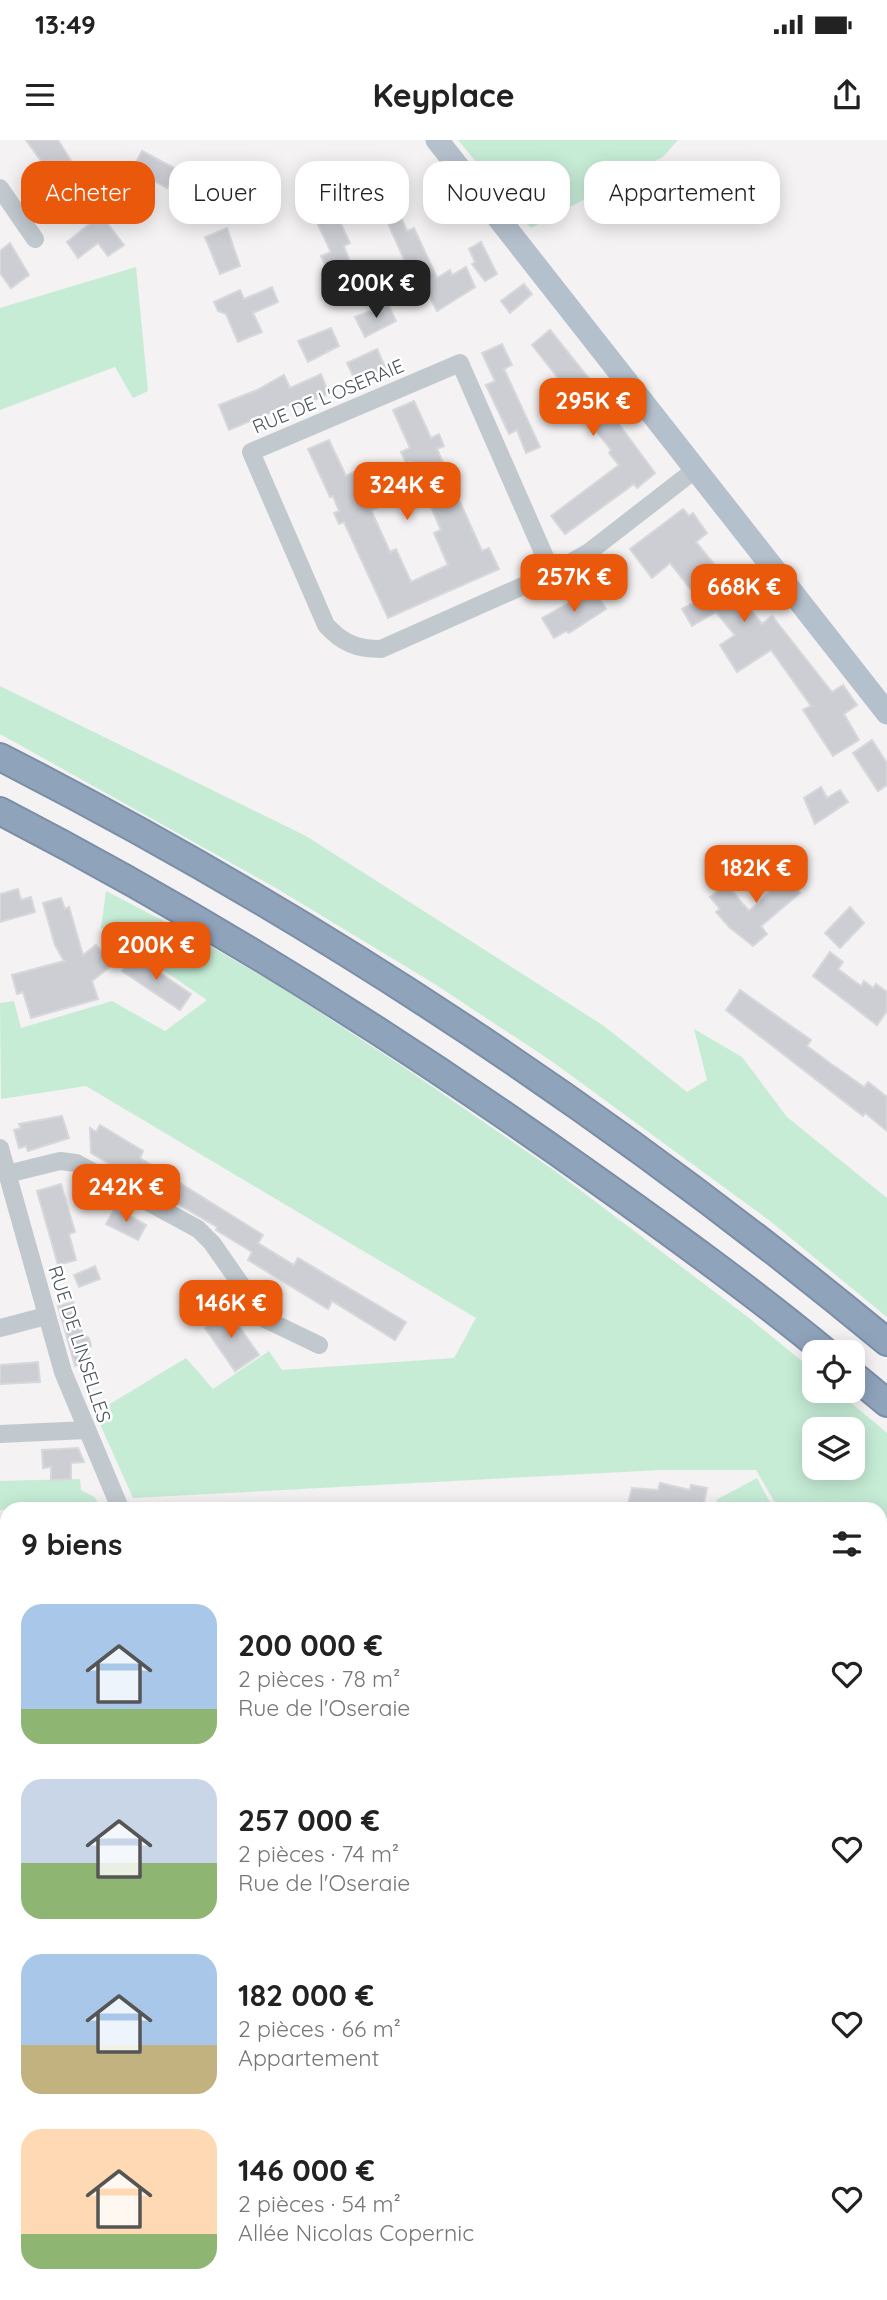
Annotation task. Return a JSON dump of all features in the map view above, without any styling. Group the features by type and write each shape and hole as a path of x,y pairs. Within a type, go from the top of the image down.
{"highway":[{"path":"0,757 217,876 486,1044 708,1200 887,1342"},
{"path":"0,811 169,905 384,1035 512,1120 645,1215 810,1340"},
{"path":"865,1385 887,1403"}],"main road":[{"path":"437,140 887,713"}],"street":[{"path":"0,188 35,239"},
{"name":"RUE DE L'OSERAIE","path":"552,573 460,363 251,452 326,625 348,645 363,649 381,649 552,573 589,552 696,468"},
{"name":"RUE DE LINSELLES","path":"0,1148 46,1316 86,1430 117,1502"},
{"path":"7,1174 60,1161 76,1163 190,1223 212,1243 265,1319 319,1345"},
{"path":"0,1328 46,1316"},
{"path":"0,1434 86,1430"}],"green space":[{"path":"458,140 678,140 663,157 656,161 584,161 584,199 570,207 570,161 475,161"},
{"path":"136,267 148,391 133,398 115,367 0,410 0,308"},
{"path":"0,686 306,836 604,1026 687,1092 707,1080 694,1029 742,1057 787,1117 887,1198 887,1317 770,1221 550,1060 433,983 276,888 0,734"},
{"path":"106,891 196,938 284,989 405,1068 555,1171 749,1318 802,1361 802,1403 851,1403 887,1433 887,1502 775,1502 756,1470 661,1470 133,1498 95,1413 186,1358 213,1389 269,1351 282,1370 454,1358 476,1318 86,1086 1,1099 0,1003 14,1001 21,1028 112,1001 165,1031 207,1000 101,928"},
{"path":"757,1478 770,1502 717,1502 716,1500"},
{"path":"80,1479 81,1490 98,1502 0,1502 0,1481"}],"building":[{"path":"26,140 58,140 71,161 41,161"},
{"path":"142,151 169,165 167,188 155,181 155,161 137,161"},
{"path":"90,224 108,224 124,245 108,256 98,243 78,258 67,242"},
{"path":"318,224 341,224 350,243 344,246 358,284 338,293 321,256 331,252"},
{"path":"388,224 404,224 407,231 414,228 437,278 450,270 452,275 466,267 475,287 437,311 413,266 408,268"},
{"path":"227,228 240,266 220,274 205,237"},
{"path":"481,242 497,274 485,281 472,264 475,262 469,249"},
{"path":"10,243 29,275 11,288 0,273 0,251"},
{"path":"524,284 532,294 510,313 501,301"},
{"path":"272,287 278,302 253,313 262,332 238,342 226,314 218,311 214,302 240,290 244,299"},
{"path":"388,304 396,321 365,337 355,317"},
{"path":"331,328 339,346 308,362 298,341"},
{"path":"550,330 599,391 596,393 655,473 637,488 634,484 565,534 551,516 619,465 609,453 611,450 578,408 580,406 532,345"},
{"path":"502,344 512,365 504,369 540,447 526,453 517,430 509,434 486,385 495,381 482,353"},
{"path":"377,349 386,369 355,380 347,363"},
{"path":"321,374 329,394 298,406 296,402 229,430 219,405 257,390 284,375 290,388"},
{"path":"414,401 431,438 439,434 444,446 437,449 460,502 482,551 489,548 499,569 388,618 344,522 339,524 334,513 339,511 333,496 330,497 308,449 329,440 346,476 354,472 365,499 372,496 377,508 371,510 390,552 396,549 411,582 448,565 434,533 441,530 411,461 406,463 401,452 410,448 393,410"},
{"path":"683,509 689,516 693,513 707,533 696,542 762,624 772,616 832,692 843,685 857,705 844,714 859,740 833,756 803,710 811,706 771,650 737,672 720,645 735,635 716,612 692,626 682,609 699,600 670,563 652,578 630,549"},
{"path":"594,589 606,609 569,633 566,631 554,638 542,618"},
{"path":"872,740 887,763 887,785 878,791 853,753"},
{"path":"821,787 827,798 840,790 848,802 815,824 804,798"},
{"path":"774,862 800,893 761,926 767,934 753,946 729,927 716,912 720,909 710,897 727,885 749,911 770,892 756,876"},
{"path":"18,889 21,900 31,897 35,912 0,922 0,894"},
{"path":"61,898 65,909 69,907 83,955 96,945 112,965 92,981 98,999 31,1018 23,992 17,994 12,975 64,961 55,945 43,903"},
{"path":"850,907 864,923 840,948 825,933"},
{"path":"830,952 843,962 838,969 861,986 864,981 873,988 876,984 887,992 887,1011 877,1025 813,976"},
{"path":"132,954 191,994 180,1010 122,971"},
{"path":"740,990 811,1040 807,1046 830,1063 864,1087 868,1082 887,1097 887,1131 865,1113 863,1116 726,1010"},
{"path":"62,1116 69,1138 28,1151 26,1146 19,1148 14,1130 21,1128 19,1124"},
{"path":"100,1125 143,1151 140,1158 263,1235 258,1243 294,1265 298,1258 406,1322 395,1340 332,1301 328,1309 248,1260 252,1252 216,1230 217,1227 91,1153 90,1128 96,1132"},
{"path":"61,1184 75,1232 69,1234 76,1260 58,1265 37,1191"},
{"path":"115,1208 146,1225 138,1240 106,1224"},
{"path":"95,1266 100,1279 79,1287 74,1275"},
{"path":"73,1302 83,1335 89,1338 91,1346 88,1351 90,1361 75,1366 58,1306"},
{"path":"222,1309 230,1321 234,1319 259,1355 235,1371 205,1328 211,1324 208,1319"},
{"path":"38,1362 40,1382 0,1384 0,1365"},
{"path":"78,1448 84,1462 71,1463 71,1479 51,1480 51,1467 43,1468 42,1450"},
{"path":"660,1483 690,1490 691,1485 707,1488 704,1502 628,1502 632,1488 658,1490"}]}
